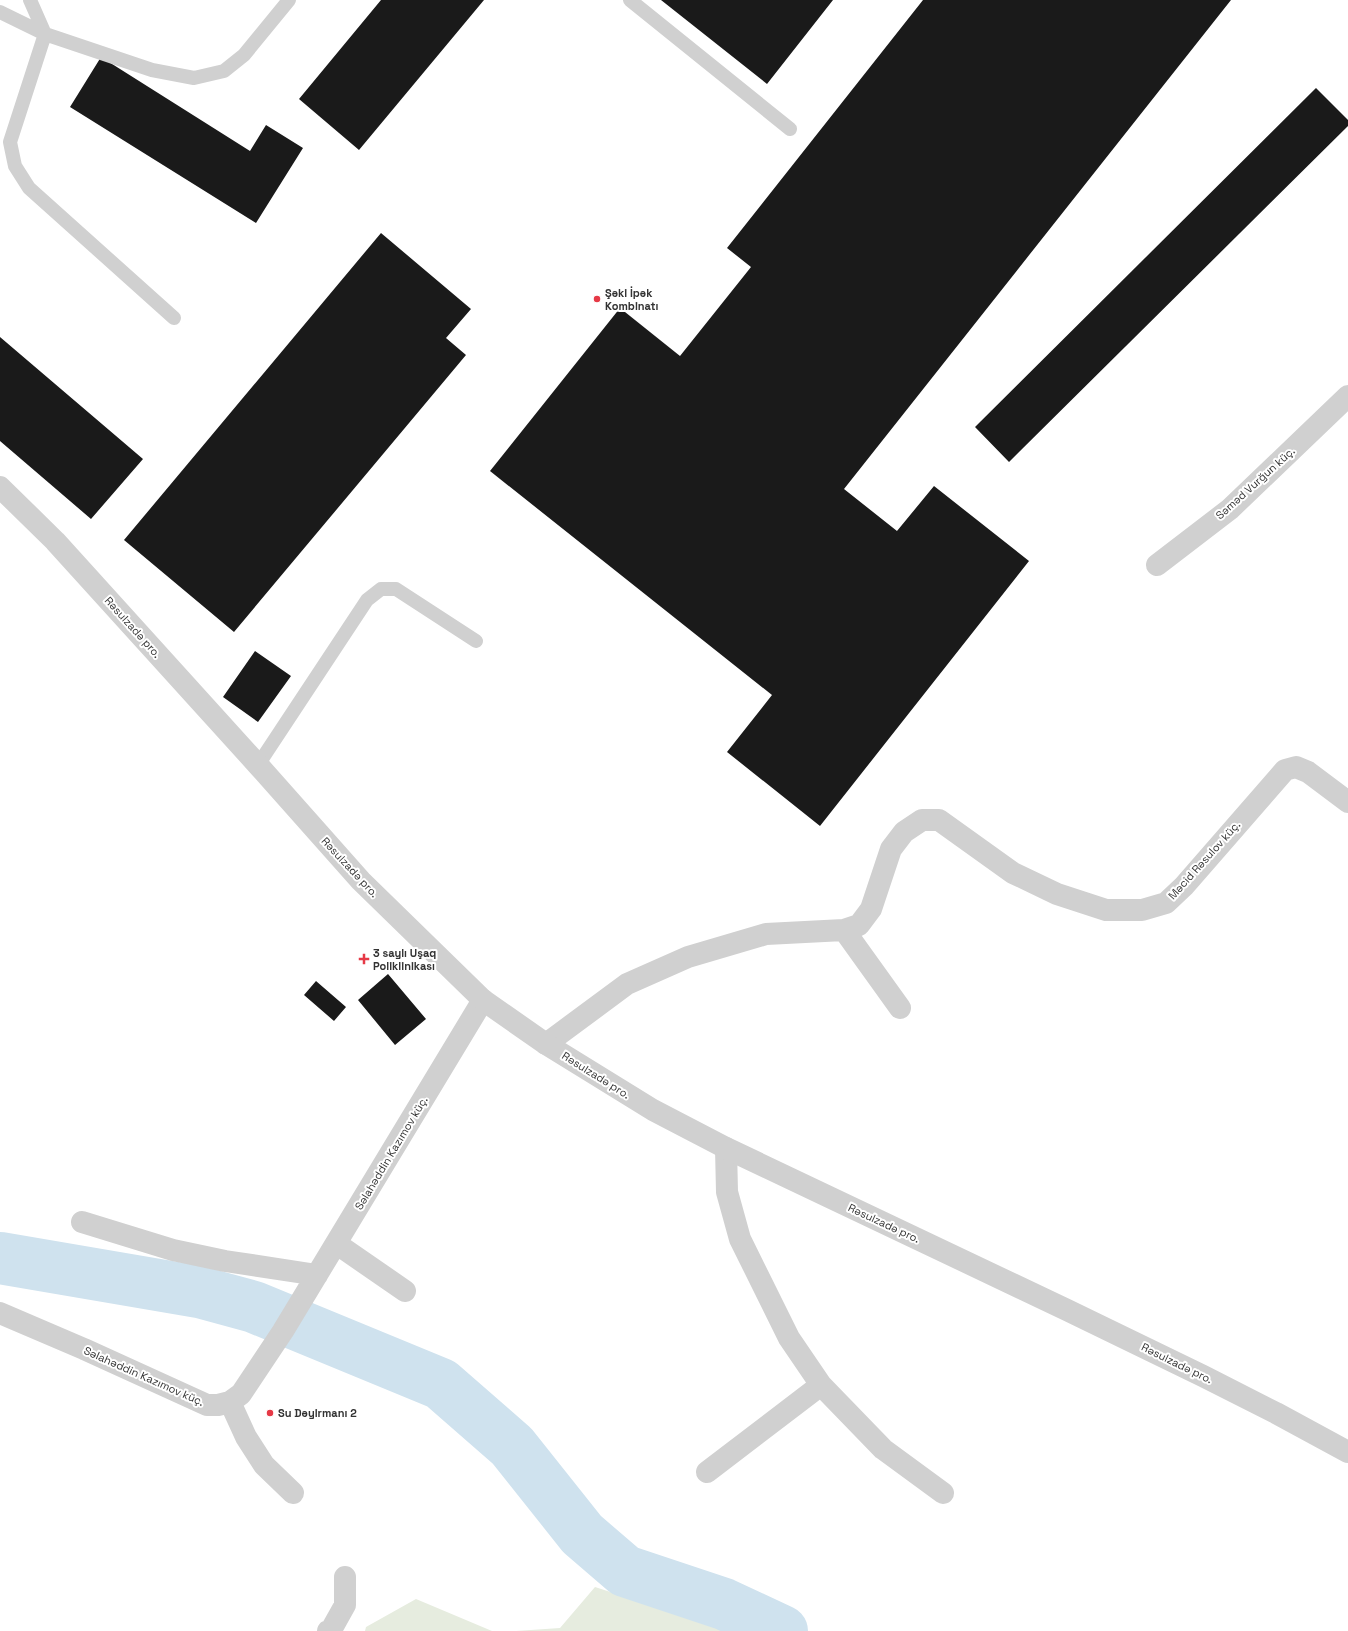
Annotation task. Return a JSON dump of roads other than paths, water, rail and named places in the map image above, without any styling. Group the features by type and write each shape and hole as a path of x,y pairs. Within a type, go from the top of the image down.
{"street":[{"name":"Səməd Vurğun küç.","path":"1157,565 1230,509 1348,396"},
{"name":"Rəsulzadə pro.","path":"0,487 55,541 362,881 483,1000 546,1044 653,1110 726,1148 1189,1369 1276,1413 1348,1452"},
{"name":"Məcid Rəsulov küç.","path":"546,1044 627,984 688,957 766,934 844,930 859,925 871,909 891,849 904,832 922,820 939,820 1013,873 1057,894 1106,910 1142,910 1166,903 1184,886 1285,770 1296,767 1308,772 1348,802"},
{"path":"844,930 900,1008"},
{"name":"Səlahəddin Kazımov küç.","path":"0,1313 84,1349 207,1405 218,1405 230,1402 241,1394 284,1331 483,1000"},
{"path":"726,1148 728,1192 740,1239 788,1338 821,1384 883,1448 943,1493"},
{"path":"82,1222 173,1250 225,1261 317,1275"},
{"path":"337,1244 405,1291"},
{"path":"707,1472 821,1384"},
{"path":"230,1402 246,1437 264,1465 293,1493"},
{"path":"328,1631 331,1630 345,1605 346,1577"}],"lane":[{"path":"30,0 46,34 10,142 15,166 29,188 174,318"},
{"path":"0,12 46,34 152,70 194,78 224,72 244,55 288,0"},
{"path":"630,0 790,129"},
{"path":"258,765 367,600 381,589 396,589 476,641"}],"waterway":[{"path":"0,1258 199,1292 254,1307 441,1384 512,1446 582,1534 625,1571 724,1604 782,1631"}],"place":[{"name":"Şəki İpək Kombinatı","path":"597,299"},
{"name":"3 saylı Uşaq Poliklinikası","path":"364,959"},
{"name":"Su Dəyirmanı 2","path":"270,1413"}]}
